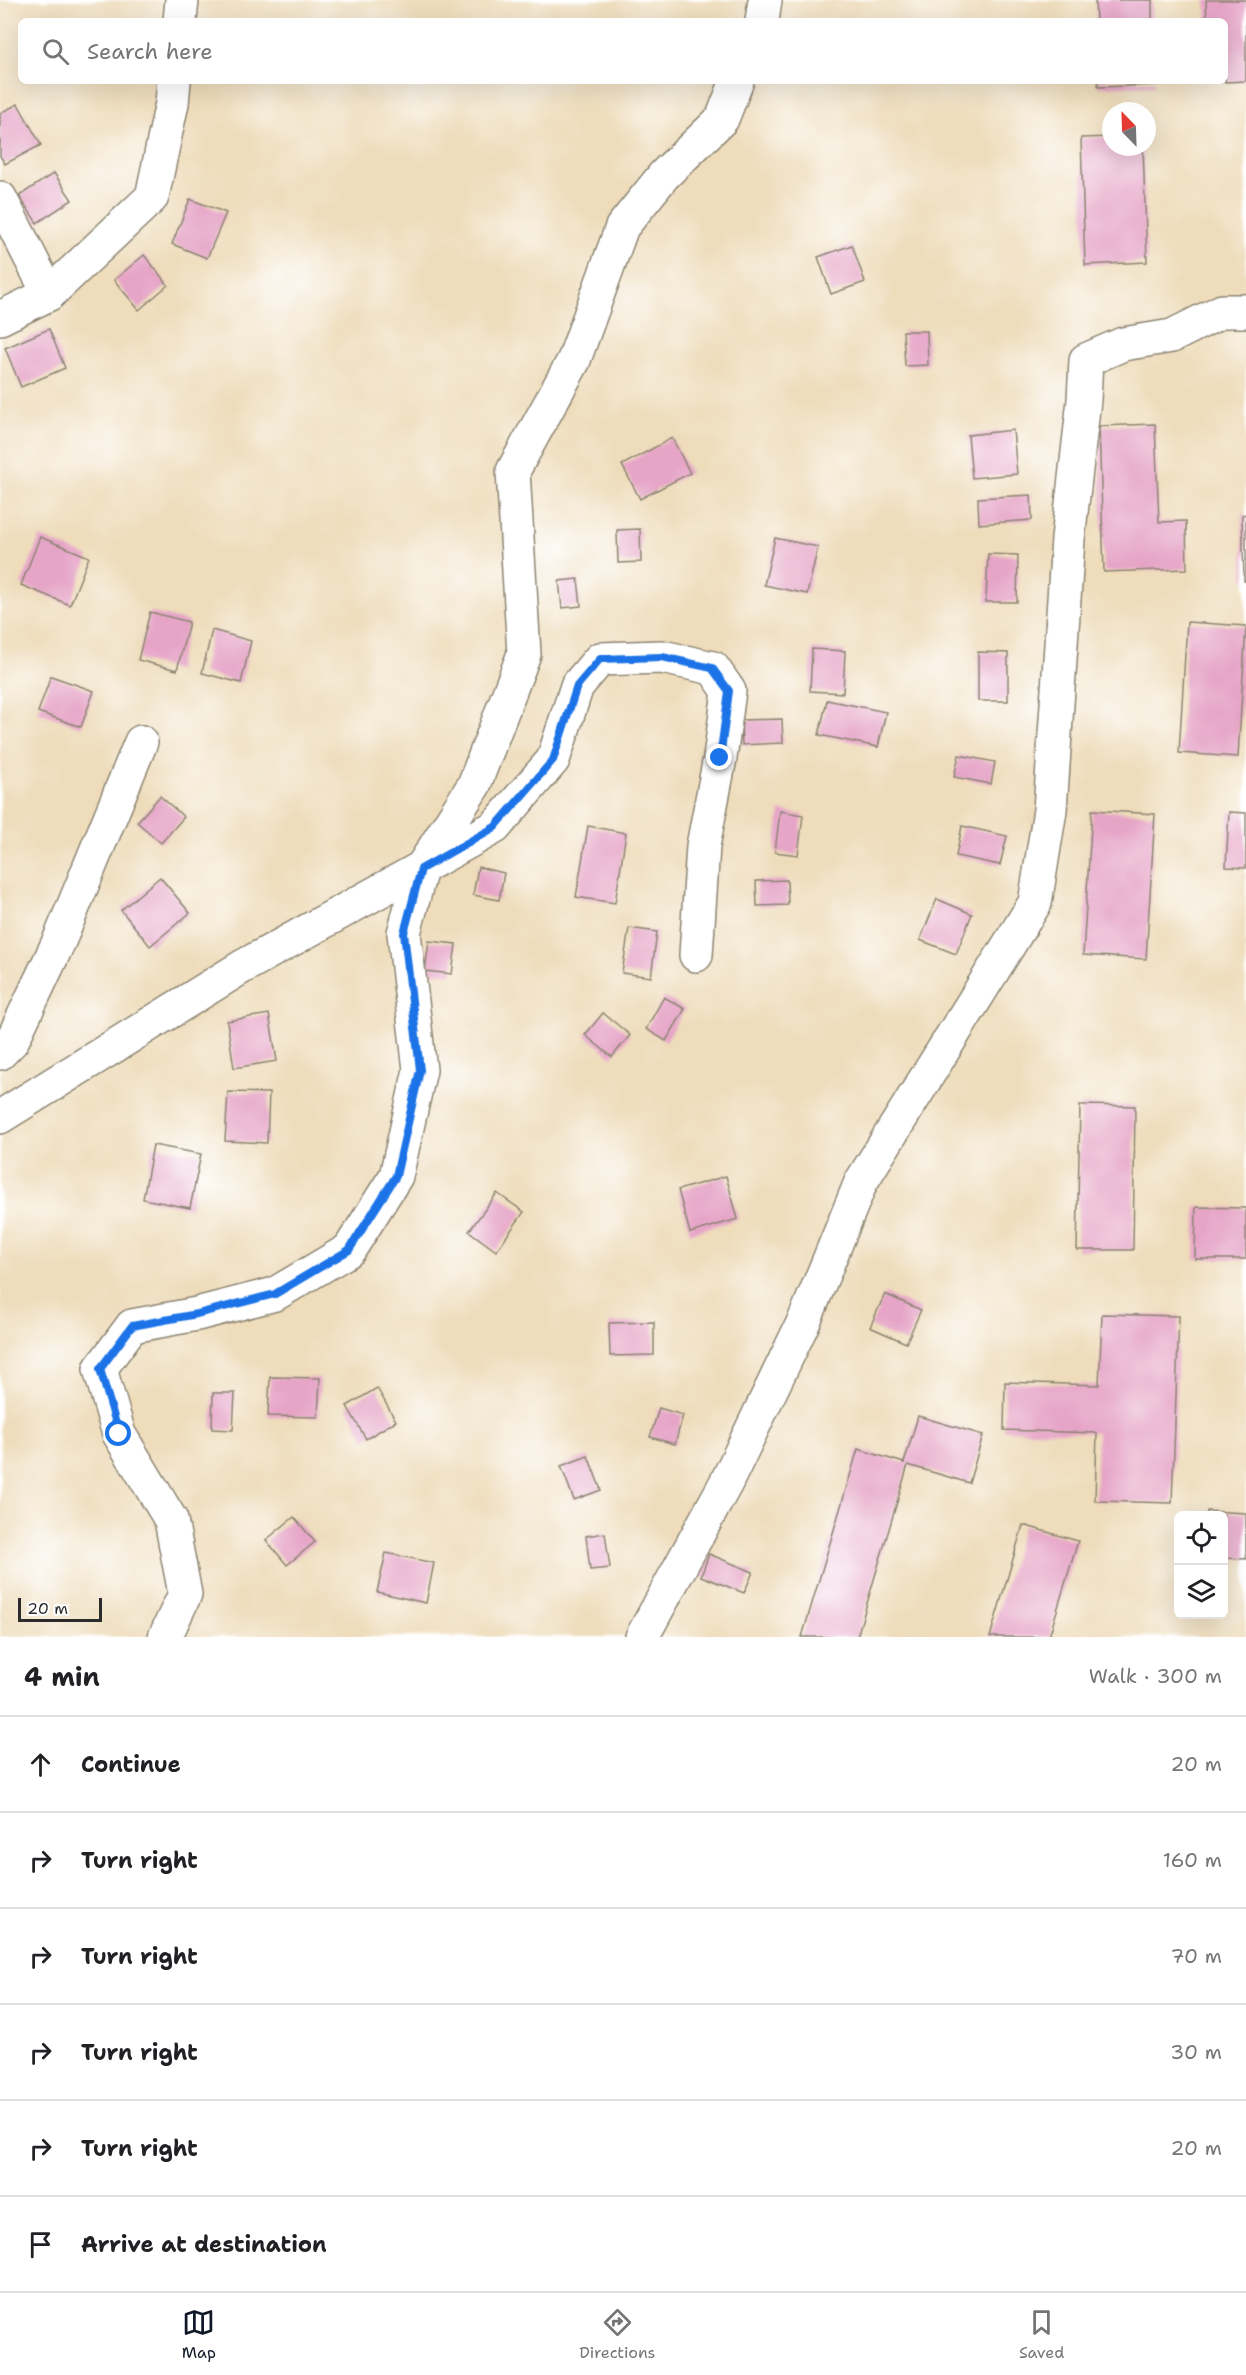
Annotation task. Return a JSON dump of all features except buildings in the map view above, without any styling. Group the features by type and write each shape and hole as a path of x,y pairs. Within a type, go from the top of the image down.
{"street":[{"path":"180,18 182,0"},
{"path":"762,18 765,0"},
{"path":"0,318 49,294 152,197 172,103 174,84"},
{"path":"165,1637 185,1594 171,1520 119,1434 100,1369 132,1326 197,1314 275,1294 349,1250 396,1176 420,1070 404,933 421,869 474,785 524,654 513,471 574,360 622,227 664,175 722,119 736,84"},
{"path":"0,198 49,294"},
{"path":"642,1637 728,1481 805,1319 861,1182 963,1015 1035,903 1050,810 1068,539 1084,400 1086,360 1123,344 1172,336 1222,311 1246,311"},
{"path":"0,1117 242,968 495,827 553,760 577,686 600,659 662,657 712,668 729,691 720,758 703,846 696,955"},
{"path":"0,1053 12,1041 60,939 141,742"}],"route":[{"path":"119,1434 100,1369 132,1326 197,1314 275,1294 349,1250 396,1176 420,1070 404,933 421,869 495,827 553,760 577,686 600,659 662,657 712,668 729,691 720,758"}]}
